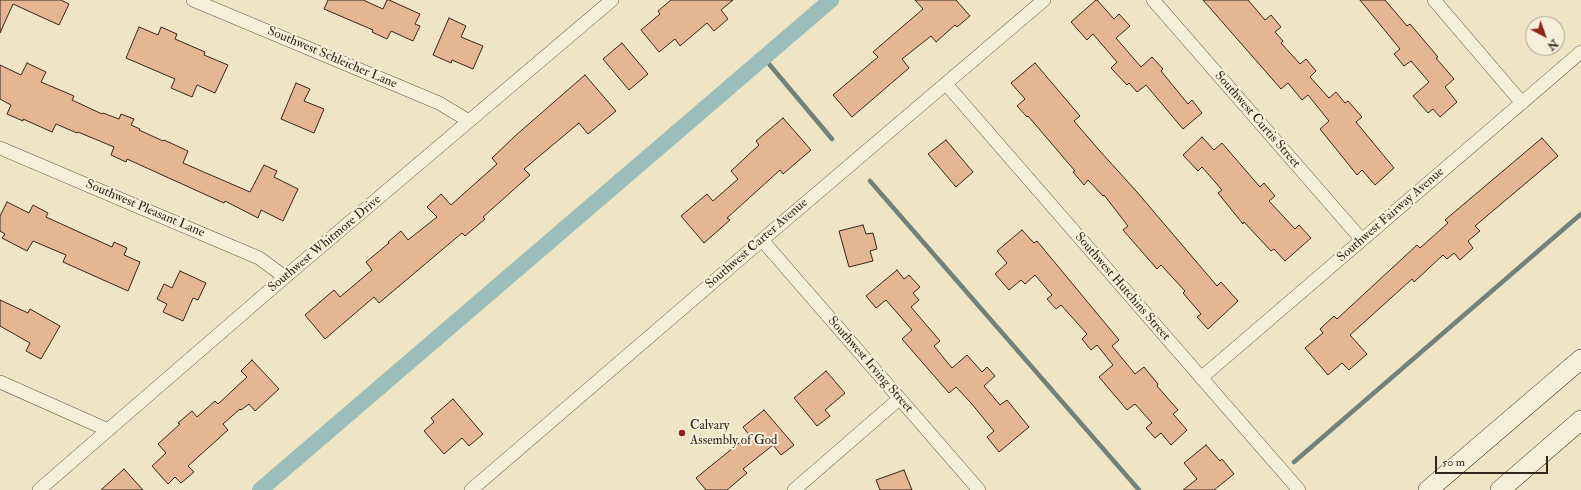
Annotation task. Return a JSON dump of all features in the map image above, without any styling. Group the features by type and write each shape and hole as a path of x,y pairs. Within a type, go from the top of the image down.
{"main road":[{"path":"1428,490 1581,359"},
{"path":"1500,490 1581,420"}],"street":[{"name":"Southwest Schleicher Lane","path":"193,0 439,103 469,121"},
{"name":"Southwest Whitmore Drive","path":"39,490 285,277 612,0"},
{"name":"Southwest Carter Avenue","path":"471,490 1044,0"},
{"name":"Southwest Curtis Street","path":"1153,0 1362,240"},
{"path":"1434,0 1522,103"},
{"name":"Southwest Fairway Avenue","path":"1201,378 1581,52"},
{"name":"Southwest Hutchins Street","path":"946,84 1299,490"},
{"name":"Southwest Pleasant Lane","path":"0,148 259,258 285,277"},
{"name":"Southwest Irving Street","path":"762,240 979,490"},
{"path":"0,382 108,430"},
{"path":"794,490 899,399"}],"building":[{"path":"0,0 61,0 69,4 59,25 13,4 0,33"},
{"path":"328,0 363,0 383,9 387,0 389,0 420,14 415,24 420,26 413,41 391,31 387,39 372,32 373,30 324,9"},
{"path":"671,0 733,0 721,10 728,19 714,31 707,23 680,46 675,39 659,52 641,30 660,14 658,11"},
{"path":"915,0 956,0 970,16 957,27 955,25 936,42 931,36 902,59 909,68 852,117 833,95 878,57 873,52 923,9"},
{"path":"1096,0 1114,19 1119,14 1130,26 1116,38 1141,67 1152,57 1163,69 1161,71 1188,104 1192,100 1202,113 1183,129 1146,85 1137,92 1129,83 1127,85 1111,68 1117,62 1093,34 1087,40 1071,22"},
{"path":"1203,0 1248,0 1265,20 1271,15 1281,27 1275,32 1283,41 1281,43 1300,64 1306,59 1316,71 1310,77 1329,98 1336,92 1345,103 1348,101 1362,117 1356,122 1394,168 1375,185 1362,170 1357,175 1320,129 1329,121 1308,95 1302,100 1288,83 1281,89"},
{"path":"1360,0 1385,0 1407,26 1410,24 1438,57 1436,58 1454,79 1445,87 1457,102 1440,117 1433,109 1428,113 1413,96 1429,82 1411,61 1404,66 1394,54 1400,49"},
{"path":"449,18 466,26 461,37 483,46 473,69 452,60 451,63 433,55"},
{"path":"139,27 158,35 161,27 177,34 175,39 205,52 204,55 228,65 215,93 197,85 192,97 171,88 175,79 126,58"},
{"path":"622,43 648,74 629,90 603,59"},
{"path":"27,63 46,72 41,82 74,96 72,100 102,114 103,113 119,119 121,114 134,119 131,125 140,129 139,130 188,151 183,163 250,192 264,165 277,171 274,177 298,189 283,221 261,210 258,218 225,201 224,203 127,159 126,162 111,155 114,147 78,132 77,133 56,124 52,132 23,119 23,121 7,114 11,105 0,99 0,65 21,75"},
{"path":"1035,63 1080,116 1074,121 1217,286 1221,282 1238,301 1208,329 1197,317 1201,314 1183,293 1185,291 1161,265 1157,269 1123,230 1128,226 1104,195 1103,196 1088,180 1084,185 1073,172 1075,171 1028,116 1027,117 1017,106 1025,99 1011,83"},
{"path":"585,75 616,111 588,134 579,123 524,169 530,175 483,217 485,219 465,236 462,233 379,303 374,297 325,339 305,315 334,290 340,297 372,270 366,262 401,231 408,240 437,217 427,207 441,194 451,205 497,164 492,158"},
{"path":"296,83 310,89 304,101 324,109 314,133 281,119"},
{"path":"783,118 811,150 783,174 780,170 727,218 730,220 704,243 681,216 707,194 713,201 738,179 731,171 759,145 756,141"},
{"path":"1202,137 1214,150 1222,143 1260,187 1264,183 1275,196 1269,201 1295,229 1299,225 1311,238 1285,261 1274,249 1271,251 1244,222 1243,224 1218,193 1222,190 1202,167 1198,171 1183,155"},
{"path":"1542,138 1558,156 1475,226 1480,231 1468,241 1473,248 1460,260 1454,253 1447,259 1443,255 1414,282 1412,279 1350,335 1367,354 1349,370 1342,363 1328,375 1305,348 1323,333 1320,329 1334,316 1337,319 1417,245 1420,248 1448,223 1445,220"},
{"path":"946,140 973,172 956,187 928,154"},
{"path":"7,202 29,213 33,205 48,213 46,217 112,247 114,242 127,248 124,255 140,262 128,291 63,262 66,255 33,241 27,251 2,238 5,234 0,231 0,216"},
{"path":"863,225 866,234 873,233 877,249 870,251 873,261 849,267 839,231"},
{"path":"1022,230 1034,243 1037,241 1119,340 1112,346 1135,374 1144,367 1158,384 1157,386 1178,410 1173,414 1187,430 1171,445 1161,433 1155,438 1146,428 1152,423 1135,404 1127,410 1099,377 1113,365 1097,345 1091,350 1082,339 1087,334 1061,305 1056,309 1047,299 1052,295 1035,275 1025,284 1021,280 1009,290 995,274 1007,263 997,251"},
{"path":"897,270 904,279 909,275 920,287 913,293 919,300 911,307 940,341 934,346 952,368 967,355 982,372 987,367 995,376 984,386 1000,405 1007,400 1029,427 999,452 987,437 994,431 971,403 956,387 949,393 902,339 912,330 886,300 876,308 866,296"},
{"path":"180,271 206,283 198,300 193,298 183,321 163,312 167,304 157,299 164,284 172,288"},
{"path":"0,300 28,313 30,309 60,326 41,359 26,351 30,343 0,326"},
{"path":"252,360 279,389 255,411 249,404 241,410 240,409 223,424 228,430 188,466 194,472 181,483 175,477 168,484 152,466 166,453 158,444 192,411 197,417 215,401 218,404 247,377 241,371"},
{"path":"826,371 845,393 825,410 830,416 817,426 794,398"},
{"path":"453,399 483,434 469,446 462,438 444,454 424,431 434,422 431,418"},
{"path":"764,410 794,445 781,455 773,445 743,469 747,473 727,490 706,490 696,478 749,435 743,427"},
{"path":"1206,445 1220,461 1222,459 1234,474 1214,490 1183,490 1197,479 1184,463"},
{"path":"124,469 143,490 101,490"},
{"path":"904,470 912,490 880,490 876,480"}],"waterway":[{"path":"260,490 831,0"},
{"path":"764,58 832,139"},
{"path":"870,181 1139,490"},
{"path":"1294,462 1581,214"}],"place":[{"name":"Calvary Assembly of God","path":"682,433"}]}
